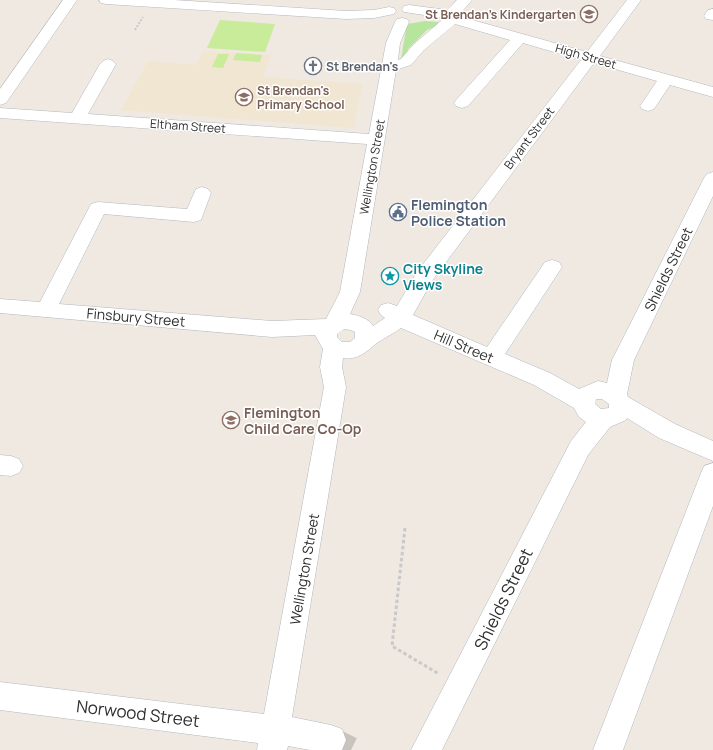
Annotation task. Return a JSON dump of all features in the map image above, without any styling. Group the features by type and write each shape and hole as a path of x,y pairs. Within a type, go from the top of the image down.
{"street":[{"path":"0,100 70,0"},
{"name":"High Street","path":"106,0 303,6 339,15 397,13 427,18 452,19 712,92"},
{"path":"388,68 406,62 419,47 452,19 465,0"},
{"name":"Bryant Street","path":"346,335 385,330 394,314 424,277 634,0"},
{"name":"Wellington Street","path":"274,740 334,387 347,370 346,335 350,292 397,13"},
{"path":"462,103 520,38"},
{"path":"78,118 108,64"},
{"path":"648,106 666,79"},
{"name":"Eltham Street","path":"0,113 376,140"},
{"name":"Shields Street","path":"426,750 460,686 713,178"},
{"path":"46,310 98,208 194,216 202,193"},
{"path":"492,357 552,268"},
{"name":"Finsbury Street","path":"0,306 272,329 309,340 346,335"},
{"name":"Hill Street","path":"394,314 412,324 713,451"},
{"path":"608,750 713,473"},
{"name":"Norwood Street","path":"0,696 274,740 300,733 331,740"}],"path":[{"path":"405,528 392,646 460,686"}],"shaded area":[{"name":"St Brendan's Primary School","path":"203,51 271,55 263,77 363,84 353,128 121,110 148,61 197,65"}],"green space":[{"path":"220,20 275,24 265,52 207,48"},
{"path":"425,21 438,22 439,25 427,30 408,49 407,55 401,59 407,24"},
{"path":"236,53 262,55 260,62 233,60"},
{"path":"218,54 229,54 223,68 212,67"}],"tunnel":[{"path":"331,740 351,750"}],"place":[{"name":"St Brendan's Kindergarten","path":"589,14"},
{"name":"St Brendan's","path":"313,66"},
{"name":"St Brendan's Primary School","path":"244,97"},
{"name":"Flemington Police Station","path":"398,212"},
{"name":"City Skyline Views","path":"390,276"},
{"name":"Flemington Child Care Co-Op","path":"231,420"}]}
